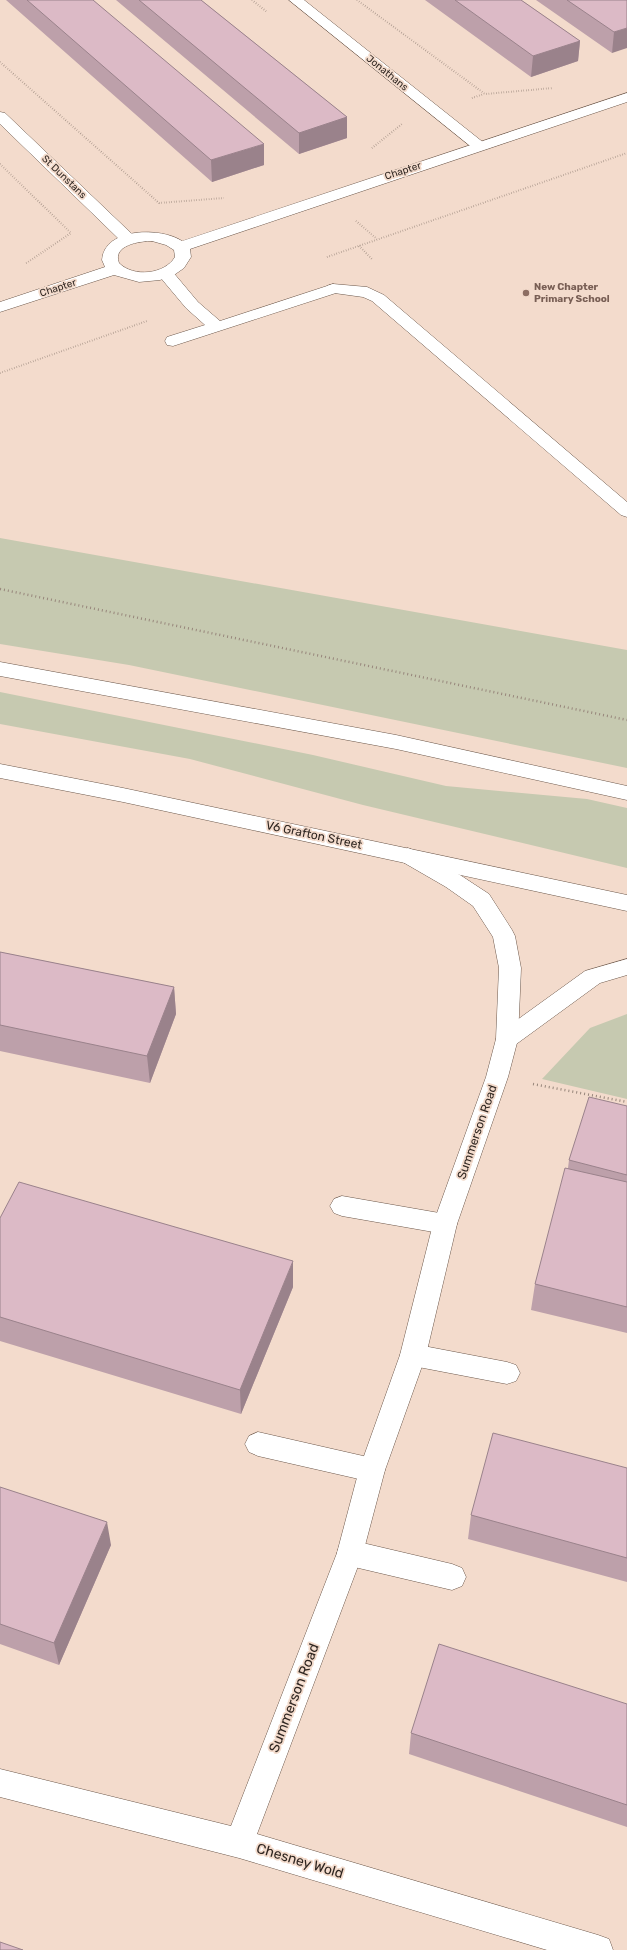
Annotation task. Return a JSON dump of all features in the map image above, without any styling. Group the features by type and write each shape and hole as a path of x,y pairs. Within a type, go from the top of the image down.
{"street":[{"name":"Jonathans","path":"296,0 479,146"},
{"name":"Chapter","path":"181,247 627,97"},
{"name":"St Dunstans","path":"0,116 128,239"},
{"path":"152,236 164,238 181,247 184,253 180,264 166,274 156,276 133,276 115,269 110,263 109,256 112,250 128,239 152,236"},
{"name":"Chapter","path":"0,307 115,269"},
{"path":"166,274 192,305 216,326"},
{"path":"173,341 216,326 333,290 367,292 378,298 627,511"},
{"path":"0,669 396,742 627,793"},
{"name":"V6 Grafton Street","path":"0,771 123,795 627,902"},
{"name":"Summerson Road","path":"238,1843 350,1553 372,1470 413,1355 445,1224 497,1077 507,1039 510,968 504,936 482,900 453,880 408,856"},
{"path":"507,1039 593,977 627,967"},
{"path":"342,1206 445,1224"},
{"path":"413,1355 507,1373"},
{"path":"258,1444 372,1470"},
{"path":"350,1553 452,1577"},
{"name":"Chesney Wold","path":"0,1782 238,1843 598,1950"}],"path":[{"path":"252,0 270,14"},
{"path":"357,0 485,94 556,88"},
{"path":"0,62 159,203 227,197"},
{"path":"372,148 407,121"},
{"path":"359,246 627,153"},
{"path":"0,164 71,233 19,268"},
{"path":"0,589 627,720"},
{"path":"497,1077 627,1102"}],"green space":[{"path":"0,538 627,650 627,768 129,665 0,644"},
{"path":"0,692 313,755 446,786 587,799 627,808 627,868 363,805 190,759 0,724"},
{"path":"627,1014 627,1099 542,1079 590,1028"}],"building":[{"path":"27,0 93,0 264,144 211,160"},
{"path":"139,0 201,0 347,117 299,133"},
{"path":"455,0 521,0 580,41 533,56"},
{"path":"567,0 627,0 627,28 614,32"},
{"path":"0,952 174,987 147,1056 0,1025"},
{"path":"589,1097 627,1106 627,1175 569,1160"},
{"path":"565,1168 627,1182 627,1307 535,1284"},
{"path":"19,1182 293,1261 240,1390 0,1317 0,1218"},
{"path":"493,1433 627,1468 627,1558 471,1515"},
{"path":"0,1487 107,1522 54,1643 0,1624"},
{"path":"439,1644 627,1704 627,1805 411,1733"},
{"path":"0,1942 23,1950 0,1950"}],"place":[{"name":"New Chapter Primary School","path":"526,293"}]}
